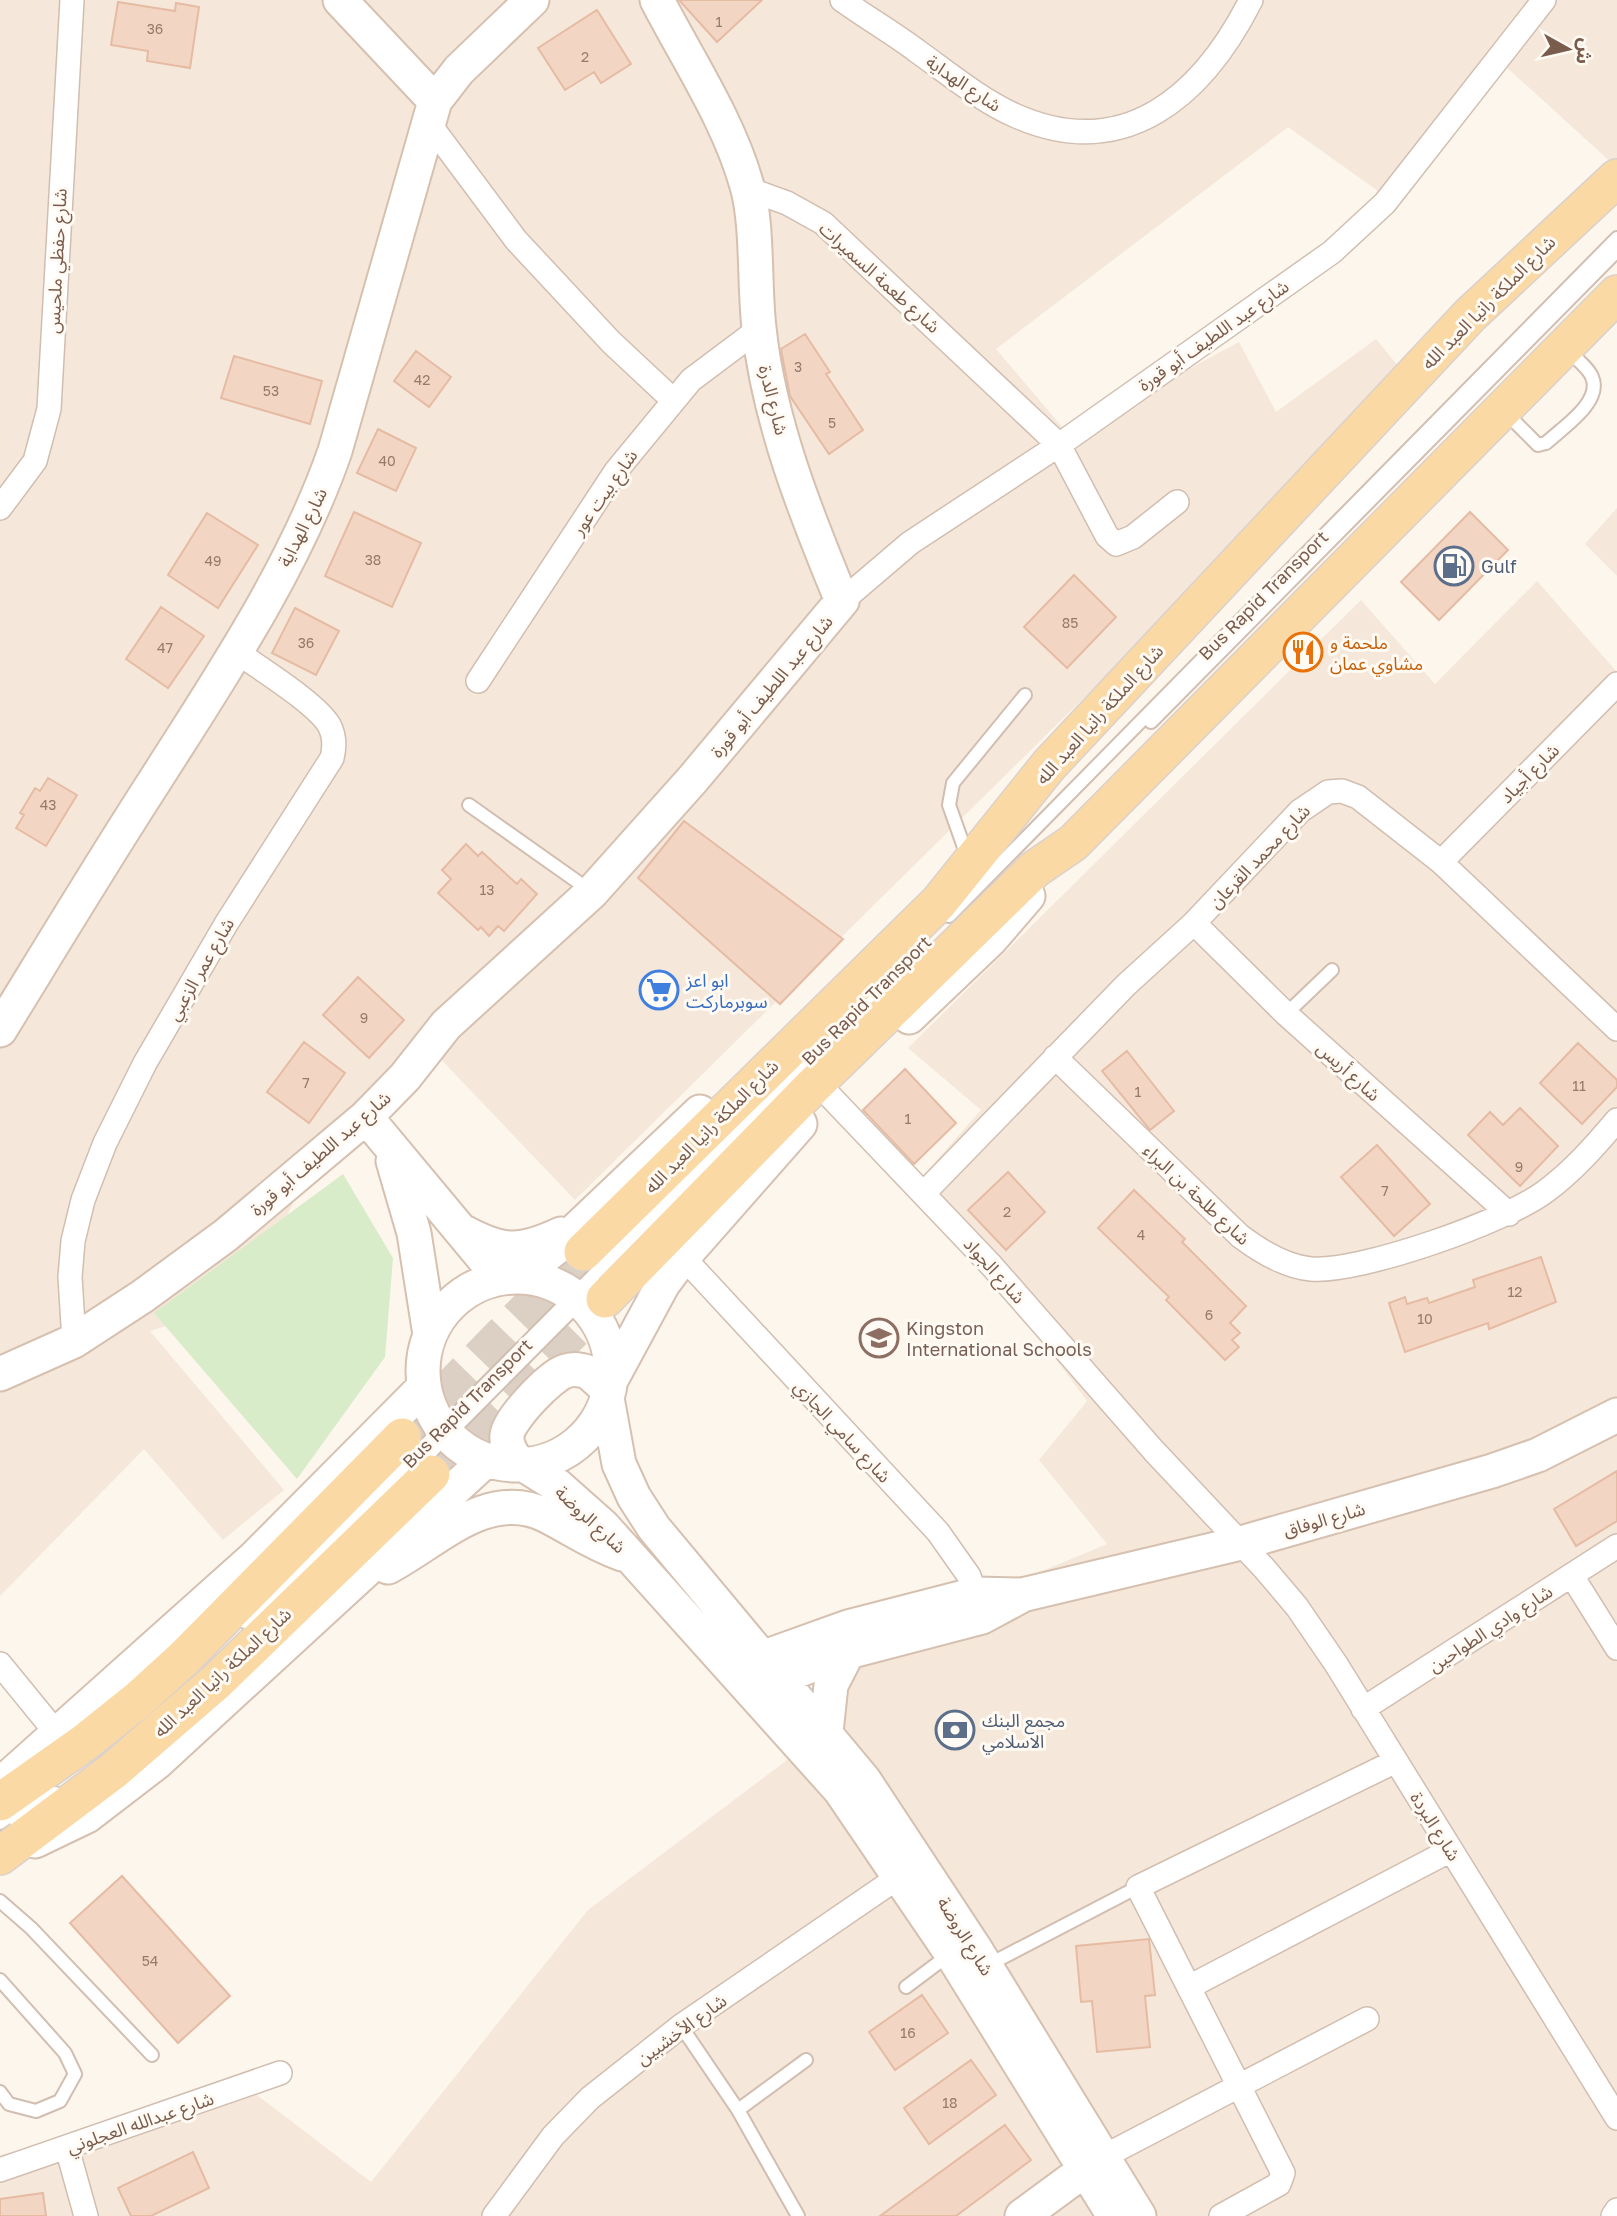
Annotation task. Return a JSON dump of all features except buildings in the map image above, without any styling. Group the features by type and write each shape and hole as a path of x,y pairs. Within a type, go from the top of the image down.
{"main road":[{"name":"شارع الملكة رانيا العبد الله","path":"581,1239 939,902 1049,765 1470,315 1617,178"},
{"path":"586,1299 812,1087 1035,869 1073,843 1617,294"},
{"name":"شارع الملكة رانيا العبد الله","path":"0,1801 84,1744 139,1699 402,1437"},
{"name":"شارع الملكة رانيا العبد الله","path":"2,1840 113,1770 216,1682 430,1474"}],"street":[{"name":"شارع حفظي ملحيس","path":"0,508 35,461 49,409 72,0"},
{"path":"340,0 432,111 516,240 611,342 673,400"},
{"name":"شارع الهداية","path":"0,1030 111,849 237,652 324,481 432,111 459,70 532,0"},
{"path":"657,0 728,136 748,189"},
{"name":"شارع الهداية","path":"842,0 984,98 1015,116 1055,128 1090,133 1154,116 1174,102 1199,80 1216,60 1251,0"},
{"name":"شارع عبد اللطيف أبو قورة","path":"0,1374 74,1341 143,1296 226,1235 366,1117 405,1077 446,1025 592,892 693,779 842,601 910,543 1059,445 1332,252 1357,231 1385,203 1544,0"},
{"name":"شارع الدرة","path":"748,189 759,329 768,385 791,465 842,601"},
{"name":"شارع طعمة السميرات","path":"748,189 787,203 823,223 1059,445 1107,536 1116,544 1133,537 1177,502"},
{"name":"شارع بيت عور","path":"478,681 616,471 673,400 725,352 759,329"},
{"name":"شارع عمر الزعبي","path":"74,1341 70,1277 74,1241 83,1200 105,1143 145,1063 226,924 323,776 334,747 328,725 316,711 237,652"},
{"name":"شارع أجياد","path":"1441,862 1617,684"},
{"path":"1049,765 581,1239 510,1278 473,1288 447,1307 430,1335 424,1360 424,1387 445,1432 486,1461 524,1465 550,1460 574,1447 594,1424 663,1284 682,1257 828,1094 991,939 1073,843"},
{"name":"شارع محمد القرعان","path":"924,1193 1055,1057 1194,923 1300,811 1328,792 1342,791 1358,797 1441,862 1617,1029"},
{"name":"شارع أريس","path":"1194,923 1286,1014 1509,1214"},
{"name":"شارع طلحة بن البراء","path":"1055,1057 1240,1236 1268,1255 1298,1267 1331,1268 1398,1253 1509,1214 1554,1185 1589,1153 1617,1120"},
{"name":"شارع الجواد","path":"828,1094 924,1193 1154,1451 1241,1543"},
{"path":"366,1117 389,1149 461,1231 510,1278 538,1279 586,1299 605,1339 609,1390"},
{"path":"389,1149 414,1233 430,1335"},
{"path":"461,1231 495,1248 509,1249 546,1241 581,1239"},
{"name":"شارع سامي الجازي","path":"682,1257 938,1532 957,1555 979,1606"},
{"name":"شارع الروضة","path":"1114,2216 1099,2172 985,1966 864,1780 826,1732 755,1673 631,1557 573,1498 516,1460 507,1443 511,1423 556,1376 566,1370 588,1372 609,1390 613,1442 634,1497 755,1673 900,1876 1099,2172 1139,2216"},
{"path":"0,1785 255,1557 424,1387"},
{"name":"شارع الوفاق","path":"755,1673 848,1652 979,1606 1241,1543 1515,1463 1576,1437 1617,1415"},
{"path":"2,1840 58,1832 87,1816 156,1763 486,1461"},
{"path":"345,1589 412,1555 471,1517 491,1508 508,1506 544,1515 594,1545 631,1557"},
{"name":"شارع البردة","path":"1241,1543 1297,1607 1396,1761 1617,2118"},
{"name":"شارع وادي الطواحين","path":"1363,1709 1617,1546"},
{"path":"1572,1576 1617,1648"},
{"name":"شارع الوفاق","path":"755,1673 848,1627 979,1606"},
{"path":"826,1732 831,1685 848,1652"},
{"path":"0,1664 58,1735"},
{"path":"1221,2216 1279,2184 1283,2177 1280,2161 1138,1887 1396,1761"},
{"path":"1188,1987 1451,1850"},
{"name":"شارع الأخشبين","path":"494,2216 553,2136 590,2098 681,2026 900,1876"},
{"path":"1022,2216 1240,2086 1367,2019"},
{"name":"شارع عبدالله العجلوني","path":"0,2169 279,2073"},
{"path":"67,2148 86,2216"},
{"path":"1054,2216 1099,2172"},
{"path":"1613,2216 1617,2210"}],"lane":[{"name":"Bus Rapid Transport","path":"1617,238 944,927 1617,251"},
{"path":"1502,409 1538,445 1546,443 1592,399 1592,376 1564,347"},
{"path":"965,850 949,805 953,783 1025,695"},
{"path":"469,805 592,892"},
{"path":"1286,1014 1332,970"},
{"name":"Bus Rapid Transport","path":"586,1299 895,971"},
{"name":"Bus Rapid Transport","path":"239,1632 349,1522 586,1299 892,985"},
{"path":"123,1744 183,1692"},
{"path":"2,1840 67,1780"},
{"path":"985,1966 1138,1887"},
{"path":"0,1900 31,1928 152,2055"},
{"path":"906,1987 951,1953"},
{"path":"0,1980 65,2053 75,2074 60,2101 36,2111 9,2104 0,2092"},
{"path":"681,2026 738,2110 798,2216"},
{"path":"738,2110 806,2060"}],"shaded area":[{"path":"0,0 1617,0 1617,162 1614,165 1503,64 1385,196 1288,127 996,349 1068,434 1239,342 1276,412 1376,339 1408,378 575,1200 434,1052 293,1173 295,1199 253,1289 190,1319 150,1331 284,1490 223,1540 144,1449 0,1596"},
{"path":"1617,508 1617,576 1585,544"},
{"path":"1537,581 1617,672 1617,2216 0,2216 0,2155 249,2089 371,2182 588,1910 807,1745 863,1646 1107,1544 1039,1460 1087,1401 921,1178 981,1110 908,1048 1361,600 1435,684"}],"green space":[{"path":"343,1174 393,1258 385,1357 297,1479 154,1313"}],"tunnel":[{"path":"402,1437 583,1252"},
{"path":"431,1474 605,1299"}],"place":[{"name":"Gulf","path":"1454,566"},
{"name":"ملحمة و مشاوي عمان","path":"1303,652"},
{"name":"ابو اعز سوبرماركت","path":"659,990"},
{"name":"Kingston International Schools","path":"879,1338"},
{"name":"مجمع البنك الاسلامي","path":"955,1730"}]}
